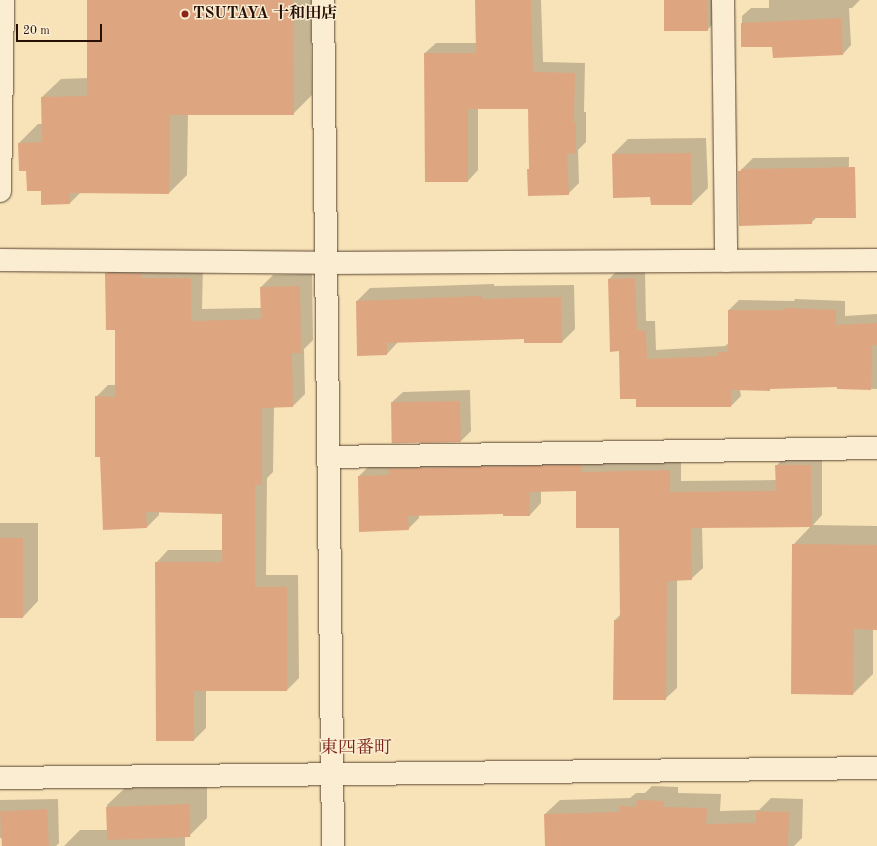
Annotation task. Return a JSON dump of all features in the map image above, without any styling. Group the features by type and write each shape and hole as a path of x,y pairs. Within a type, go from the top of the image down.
{"street":[{"path":"0,191 3,0"},
{"path":"323,0 332,846"},
{"path":"722,0 726,261"},
{"path":"0,260 326,263 877,260"},
{"path":"329,456 877,448"},
{"path":"0,778 877,768"}],"building":[{"path":"87,0 293,0 294,115 170,115 169,194 70,193 70,204 41,205 41,191 27,191 26,171 19,171 18,143 42,142 41,97 87,96"},
{"path":"475,0 531,0 533,72 575,73 574,122 576,122 576,153 567,154 569,195 528,196 528,109 468,109 468,182 425,182 424,53 476,53"},
{"path":"664,0 708,0 708,31 664,31"},
{"path":"841,18 843,55 773,58 772,47 741,47 741,23"},
{"path":"691,153 692,205 651,205 650,197 613,198 612,154"},
{"path":"855,167 856,218 812,218 812,224 739,226 738,171 741,171 741,169"},
{"path":"105,273 141,274 141,278 191,278 191,321 261,319 260,287 300,286 301,353 292,353 293,407 262,408 262,485 255,485 255,587 287,587 287,691 194,691 194,741 156,741 155,562 222,562 222,514 146,512 147,528 103,530 100,457 95,457 95,396 115,397 115,330 106,330"},
{"path":"635,278 637,330 646,331 647,359 718,356 718,352 728,352 728,310 785,310 785,308 836,310 836,325 877,323 877,345 872,346 871,390 837,389 837,387 770,389 770,391 731,390 731,407 636,407 636,399 620,399 619,351 610,352 608,279"},
{"path":"482,296 482,299 561,297 562,343 524,343 524,339 387,343 387,355 357,356 356,301"},
{"path":"460,401 461,442 392,443 391,402"},
{"path":"581,465 581,472 670,470 670,492 776,491 775,465 811,465 812,527 691,528 692,580 668,581 667,587 666,700 613,700 614,620 620,620 619,528 576,528 576,491 529,492 530,516 503,516 503,514 408,516 409,530 359,532 358,476 389,475 388,469"},
{"path":"0,538 23,538 23,618 0,618"},
{"path":"792,544 877,545 877,630 854,629 853,695 791,694"},
{"path":"637,800 664,801 664,807 707,808 706,824 756,823 756,811 789,812 788,846 545,846 544,814 620,812 620,806 636,807"},
{"path":"189,804 190,837 107,840 106,807"},
{"path":"47,809 49,846 2,846 0,811"}],"place":[{"name":"TSUTAYA 十和田店","path":"185,14"}],"district":[{"name":"東四番町","path":"356,748"}]}
